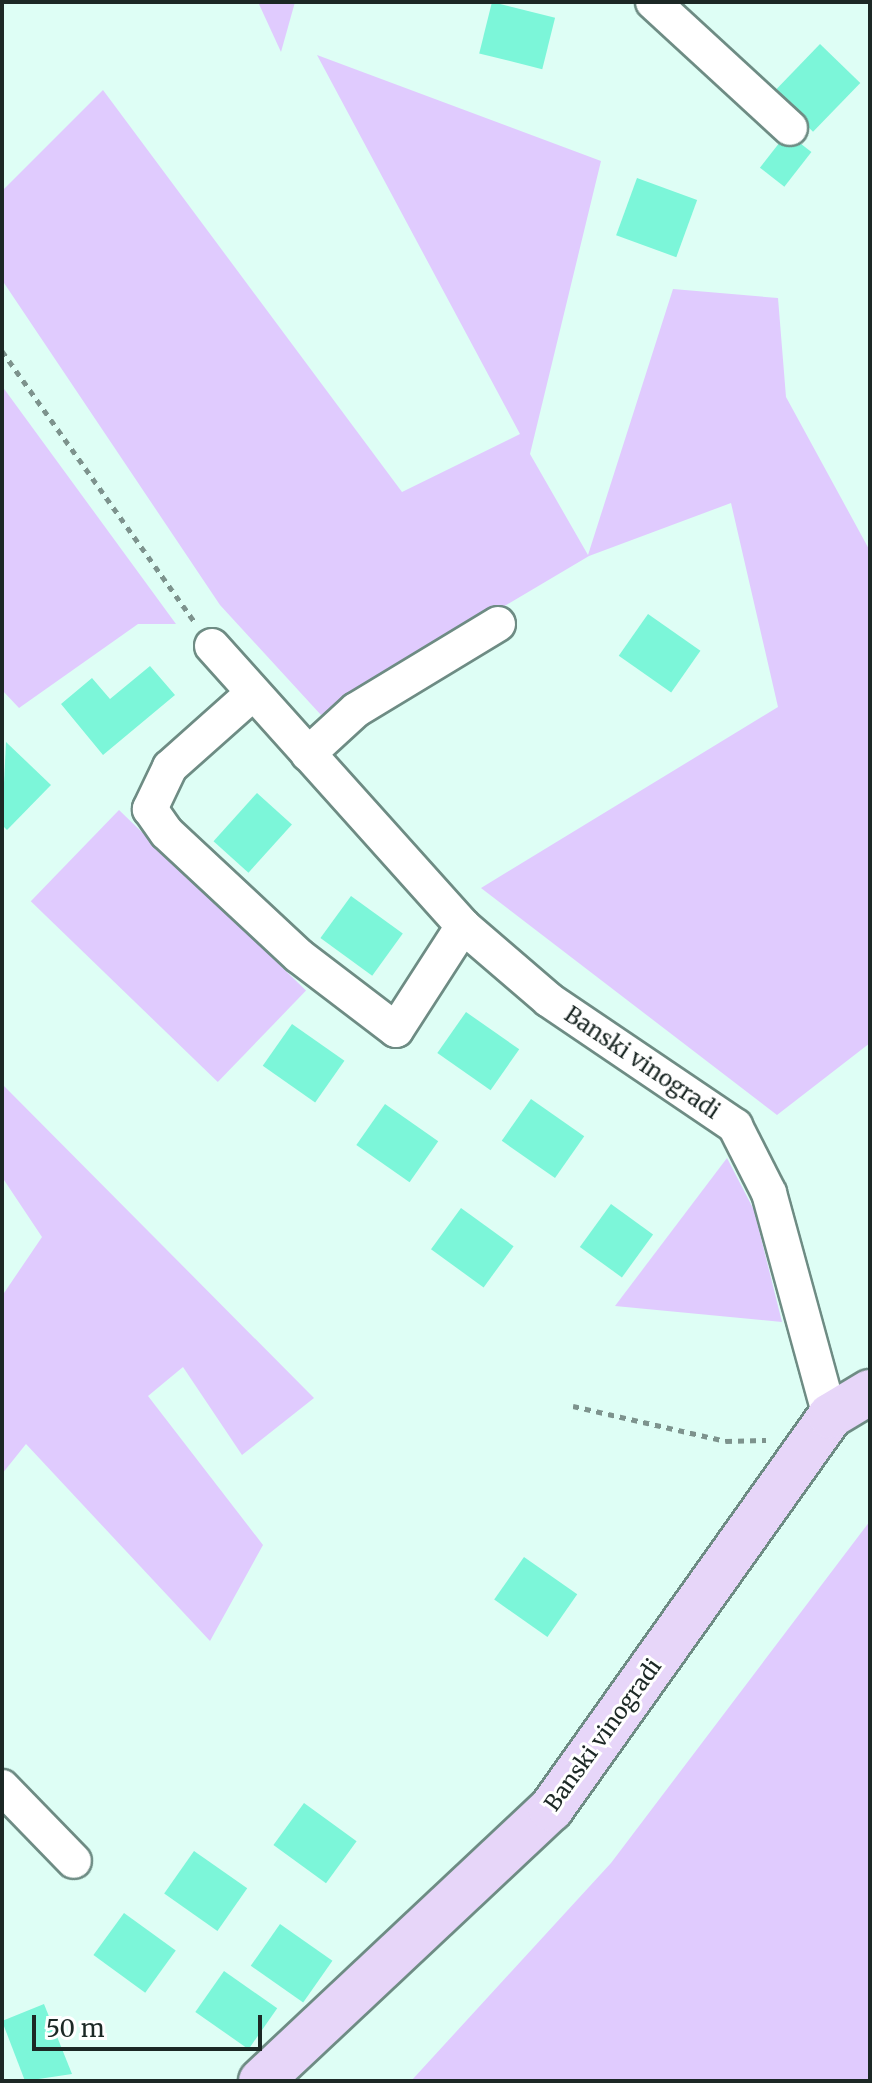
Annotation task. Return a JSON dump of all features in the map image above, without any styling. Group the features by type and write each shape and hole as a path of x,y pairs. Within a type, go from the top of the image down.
{"street":[{"path":"653,2 790,128"},
{"path":"308,754 356,710 498,624"},
{"name":"Banski vinogradi","path":"212,646 463,926 549,1000 735,1126 769,1193 830,1416"},
{"path":"252,694 170,767 150,809 167,833 299,956 396,1030 463,926"},
{"name":"Banski vinogradi","path":"261,2081 551,1809 830,1416 870,1392"},
{"path":"2,1787 74,1861"}],"path":[{"path":"2,351 212,646"},
{"path":"573,1406 726,1441 776,1440"}],"shaded area":[{"path":"258,2 295,2 281,52"},
{"path":"317,55 601,161 530,454 588,555 673,289 778,298 786,397 870,551 870,1043 777,1115 481,888 778,707 731,503 589,556 321,715 220,605 2,280 2,191 103,90 402,492 520,434"},
{"path":"2,386 176,624 138,624 19,708 2,690"},
{"path":"119,810 306,991 218,1082 31,901"},
{"path":"2,1084 314,1398 242,1455 183,1367 148,1396 263,1545 210,1641 26,1444 2,1474 2,1296 42,1237 2,1177"},
{"path":"727,1158 754,1210 782,1322 615,1306"},
{"path":"870,1521 870,2081 411,2081 611,1863"}],"building":[{"path":"492,2 555,18 542,69 479,53"},
{"path":"820,44 860,83 813,132 773,93"},
{"path":"787,133 811,152 784,187 760,168"},
{"path":"637,178 697,200 676,257 616,235"},
{"path":"648,614 700,651 671,692 619,656"},
{"path":"150,666 175,695 103,755 61,704 92,678 110,699"},
{"path":"6,742 51,785 7,830 2,825"},
{"path":"257,793 292,824 248,873 214,841"},
{"path":"351,896 403,934 372,976 320,938"},
{"path":"466,1012 519,1049 491,1090 437,1053"},
{"path":"292,1024 344,1061 315,1102 263,1066"},
{"path":"531,1099 584,1136 555,1178 502,1141"},
{"path":"385,1104 438,1141 410,1182 356,1145"},
{"path":"611,1204 653,1235 622,1277 580,1247"},
{"path":"461,1208 514,1246 484,1287 431,1249"},
{"path":"524,1557 577,1594 547,1637 494,1600"},
{"path":"304,1803 357,1841 326,1883 273,1845"},
{"path":"194,1851 247,1888 217,1931 164,1894"},
{"path":"124,1913 176,1951 145,1993 93,1955"},
{"path":"280,1924 332,1961 303,2002 251,1966"},
{"path":"224,1971 277,2008 249,2049 195,2012"},
{"path":"44,2004 72,2074 25,2081 2,2021"}]}
